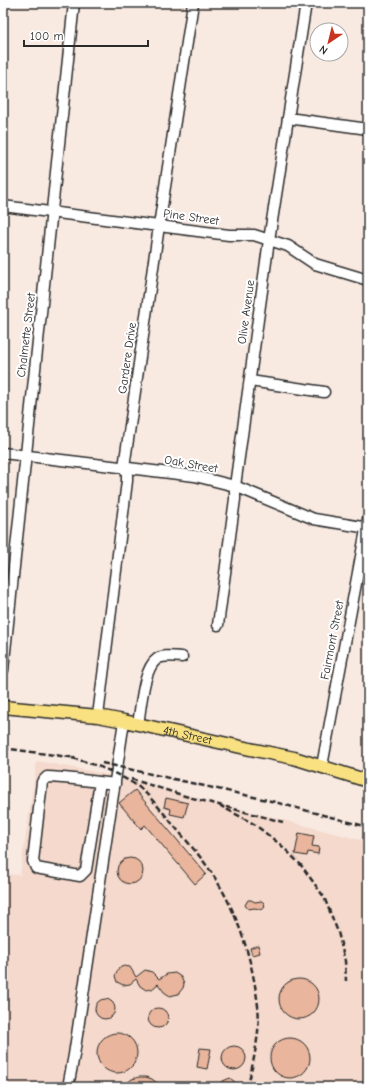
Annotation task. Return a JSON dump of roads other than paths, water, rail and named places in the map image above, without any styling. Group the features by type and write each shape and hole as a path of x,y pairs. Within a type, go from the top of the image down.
{"main road":[{"name":"4th Street","path":"3,707 98,716 124,721 294,758 368,781"}],"street":[{"name":"Chalmette Street","path":"3,670 74,3"},
{"name":"Gardere Drive","path":"98,716 127,481 127,474 124,467 193,3"},
{"name":"Olive Avenue","path":"218,625 235,499 235,486 269,240 306,3"},
{"path":"288,118 368,129"},
{"name":"Pine Street","path":"3,206 53,211 229,235 254,235 288,246 314,264 368,280"},
{"path":"250,381 324,392"},
{"name":"Oak Street","path":"3,453 195,476 235,486 314,519 368,525"},
{"name":"Fairmont Street","path":"322,766 368,525"},
{"path":"138,724 148,672 152,665 157,659 164,656 182,658"},
{"path":"68,1087 124,721"},
{"path":"100,782 86,870 80,876 36,868 33,861 42,782 47,777 100,782 115,784"}],"railway":[{"path":"3,748 76,758"},
{"path":"72,758 113,772 141,789 156,804 201,858 225,895 233,912 246,949 258,1006 259,1016 257,1036 248,1087"},
{"path":"102,763 267,800 368,827"},
{"path":"131,779 185,796 283,822"},
{"path":"219,805 254,824 281,845 301,865 324,897 338,932 345,961 346,981"}]}
